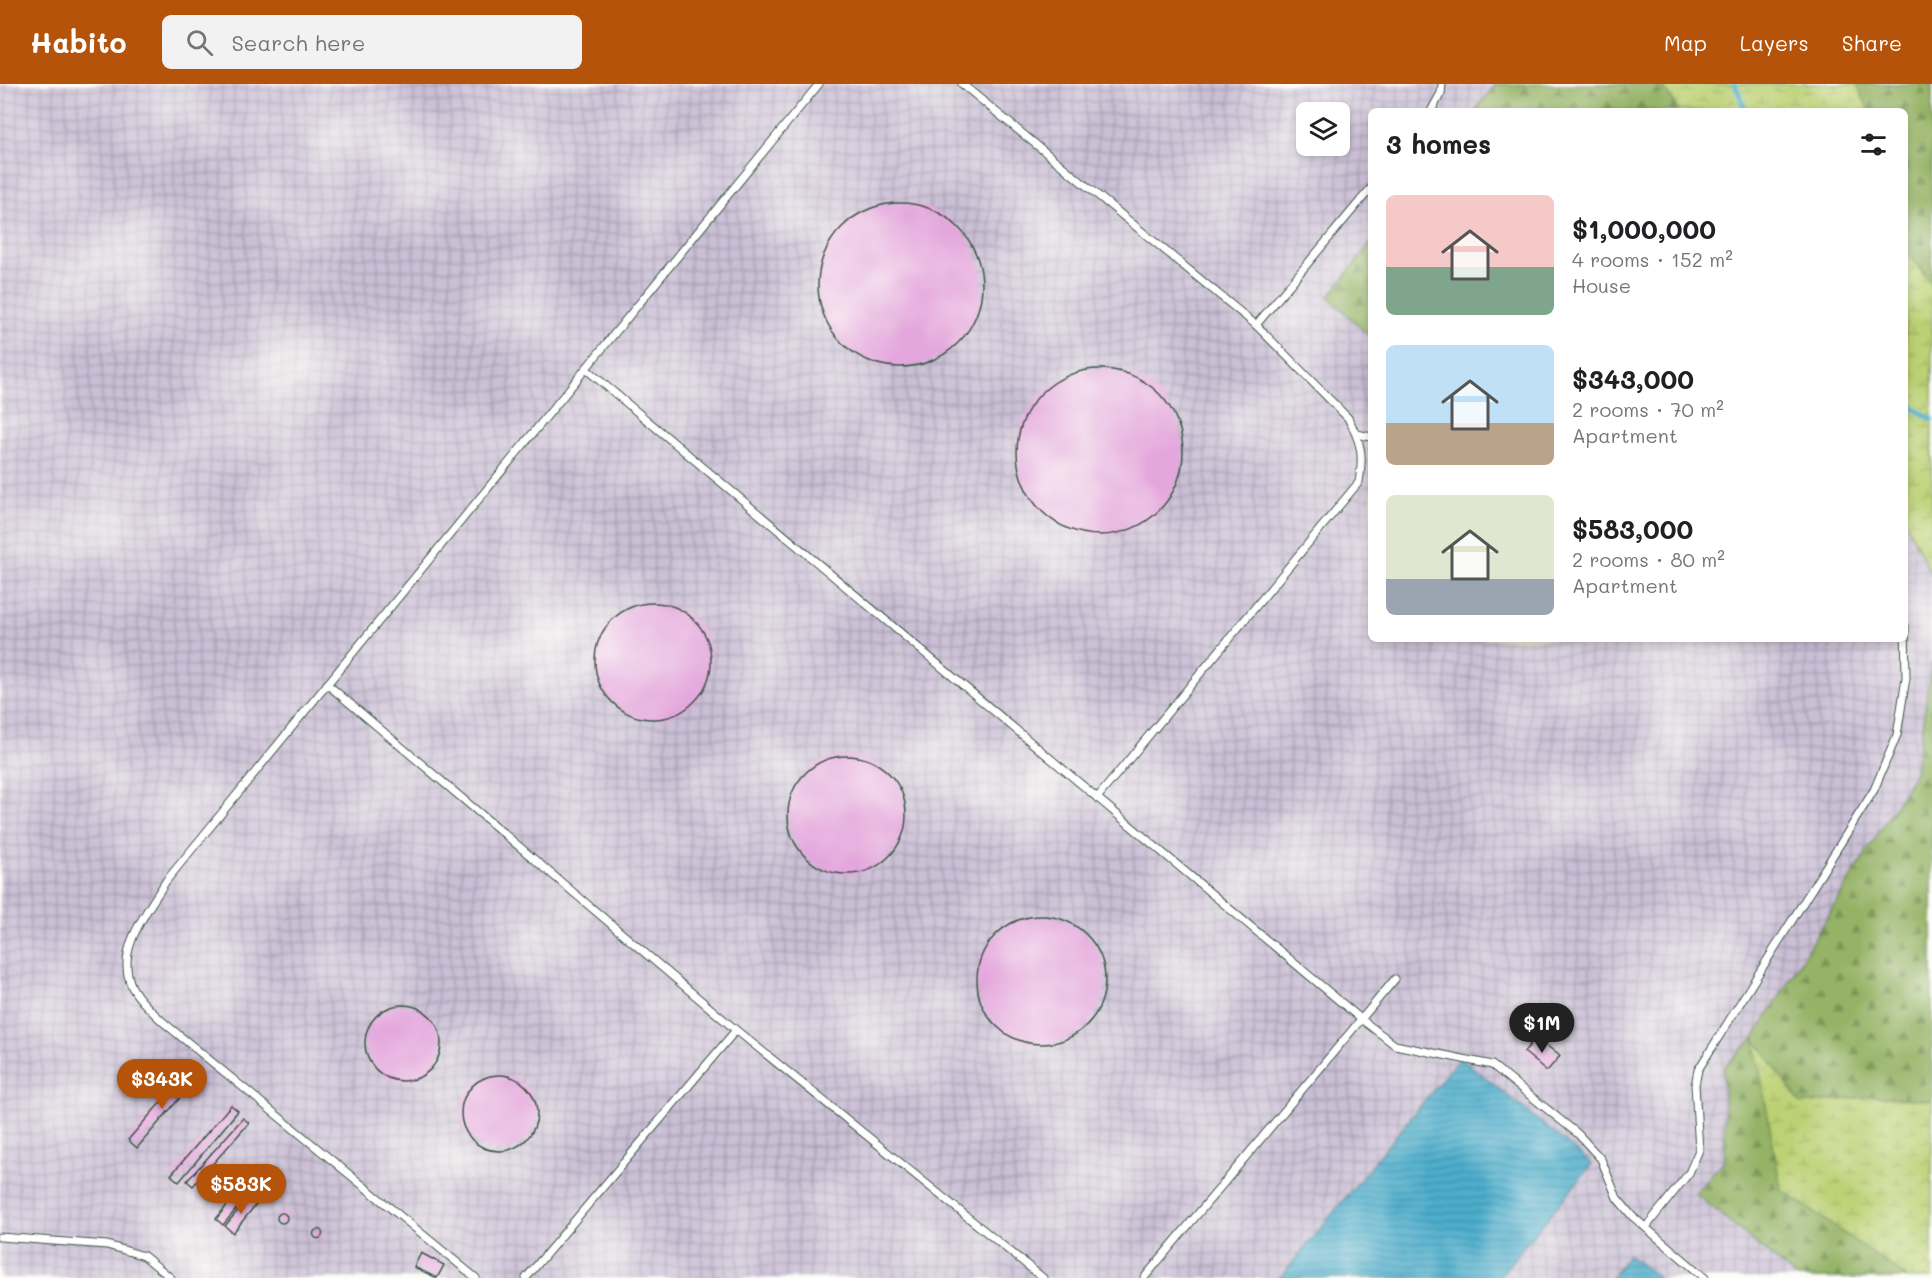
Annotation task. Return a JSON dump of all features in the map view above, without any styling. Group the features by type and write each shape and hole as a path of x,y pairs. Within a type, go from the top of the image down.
{"lane":[{"path":"476,1278 163,1022 132,987 126,963 130,942 166,881 819,84"},
{"path":"962,84 1256,325 1348,418 1357,434 1363,459 1359,482 1097,798"},
{"path":"1433,108 1443,84"},
{"path":"1256,325 1368,192"},
{"path":"586,369 1361,1019 1395,1045 1492,1065 1578,1134 1601,1159 1617,1198 1646,1227 1705,1278"},
{"path":"1357,434 1368,436"},
{"path":"1646,1227 1689,1173 1699,1150 1695,1085 1698,1070 1874,790 1897,735 1905,678 1905,642"},
{"path":"327,684 736,1030 1043,1278"},
{"path":"1144,1278 1395,979"},
{"path":"526,1278 736,1030"},
{"path":"0,1237 107,1245 144,1256 171,1278"}],"shaded area":[{"path":"0,84 1496,84 1477,108 1368,108 1368,247 1329,297 1368,335 1368,642 1908,642 1908,528 1932,576 1932,662 1915,773 1754,1038 1724,1067 1725,1160 1695,1193 1797,1278 0,1278"}],"green space":[{"path":"1496,84 1661,84 1677,108 1477,108"},
{"path":"1661,84 1857,84 1868,108 1677,108"},
{"path":"1831,84 1932,84 1932,306 1908,285 1908,108 1835,108"},
{"path":"1368,247 1368,335 1329,297"},
{"path":"1908,252 1932,285 1932,576 1908,527"},
{"path":"1932,662 1932,1101 1875,1096 1801,1104 1755,1039 1781,1189 1908,1278 1797,1278 1695,1193 1725,1160 1724,1067 1754,1038 1915,773"},
{"path":"1754,1038 1801,1104 1875,1096 1932,1101 1932,1278 1908,1278 1781,1189"}],"water":[{"path":"1460,1057 1592,1164 1498,1278 1280,1278"},
{"path":"1628,1255 1659,1278 1611,1278"}],"building":[{"path":"900,203 916,204 932,209 946,216 958,227 969,239 976,253 981,269 981,301 976,317 969,331 958,343 946,354 932,361 916,366 900,367 884,366 868,361 854,354 842,343 831,331 824,317 819,301 818,285 819,269 824,253 831,239 842,227 854,216 868,209 884,204"},
{"path":"1100,369 1132,375 1159,393 1177,420 1183,452 1177,484 1159,511 1132,529 1100,535 1068,529 1041,511 1023,484 1017,452 1023,420 1041,393 1068,375"},
{"path":"653,603 675,607 694,620 707,639 711,661 707,683 694,702 675,715 653,719 631,715 612,702 599,683 595,661 599,639 612,620 631,607"},
{"path":"847,756 870,760 889,773 902,792 906,815 902,838 889,857 870,870 847,874 824,870 805,857 792,838 788,815 792,792 805,773 824,760"},
{"path":"1041,916 1065,921 1086,935 1100,956 1105,980 1100,1004 1086,1025 1065,1039 1041,1044 1017,1039 996,1025 982,1004 977,980 982,956 996,935 1017,921"},
{"path":"403,1005 418,1008 430,1016 438,1028 441,1043 438,1058 430,1070 418,1078 403,1081 388,1078 376,1070 368,1058 365,1043 368,1028 376,1016 388,1008"},
{"path":"1536,1037 1560,1056 1547,1071 1524,1052"},
{"path":"188,1071 196,1079 137,1148 128,1140"},
{"path":"492,1075 506,1075 520,1081 531,1092 537,1106 534,1128 526,1140 506,1151 492,1151 478,1145 467,1134 461,1120 461,1106 467,1092 478,1081"},
{"path":"231,1105 238,1111 179,1182 171,1175"},
{"path":"243,1118 249,1123 193,1186 187,1181"},
{"path":"240,1189 248,1195 223,1225 216,1219"},
{"path":"250,1196 257,1203 233,1233 225,1226"},
{"path":"282,1213 286,1214 286,1222 282,1223 278,1222 277,1218 278,1214"},
{"path":"318,1230 322,1234 318,1238 314,1234"},
{"path":"421,1253 444,1265 437,1278 414,1267"}],"waterway":[{"path":"1735,84 1745,108"},
{"path":"1908,405 1932,419"}]}
